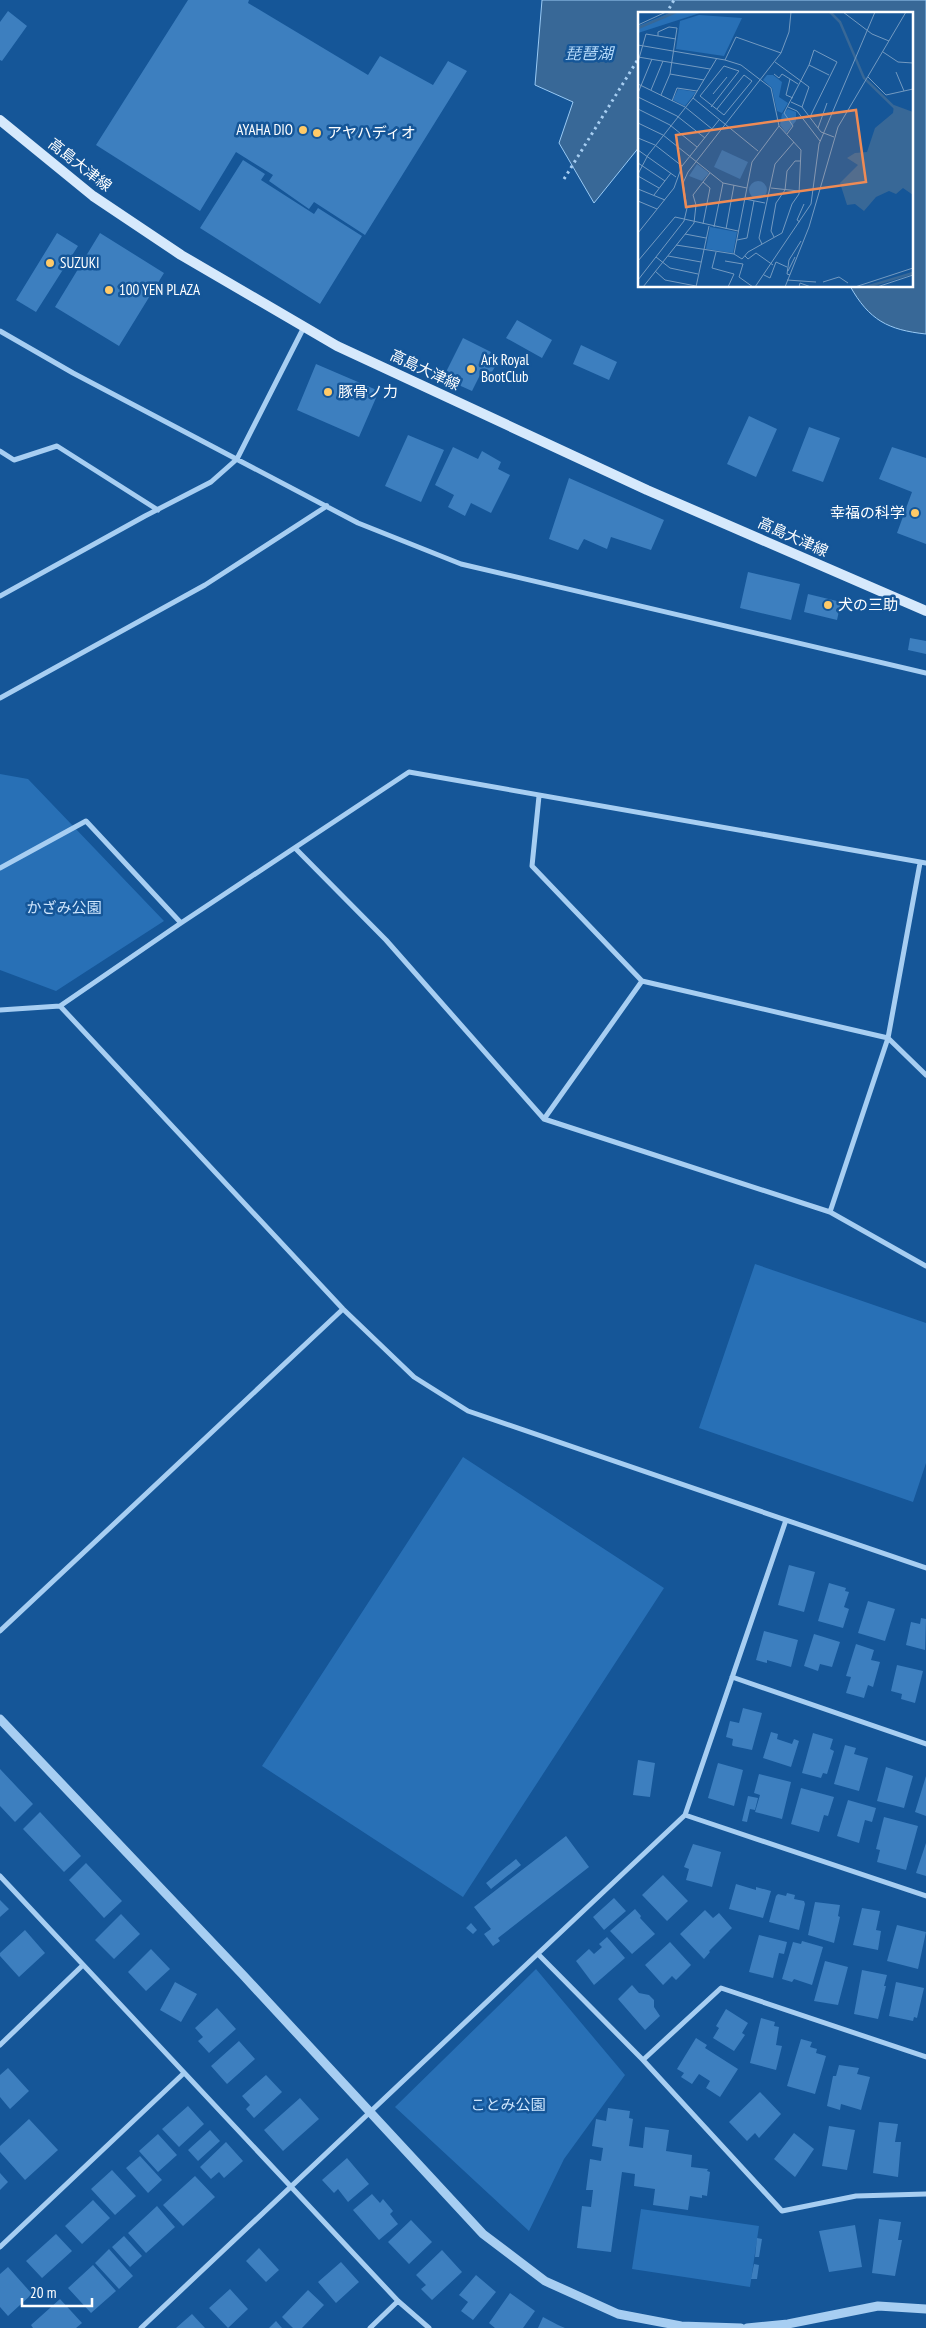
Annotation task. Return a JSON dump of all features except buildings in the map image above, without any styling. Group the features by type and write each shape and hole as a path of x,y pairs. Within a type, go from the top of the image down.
{"main road":[{"name":"高島大津線","path":"0,120 92,196 181,255 337,346 647,490 926,611"}],"street":[{"path":"0,596 211,482 237,459 304,327"},
{"path":"0,331 73,373 358,523 461,564 926,674"},
{"path":"0,451 14,460 56,446 158,510"},
{"path":"0,698 205,585 327,506"},
{"path":"0,589 6,593"},
{"path":"0,1010 60,1006 181,923 409,772 923,863 888,1038 830,1212"},
{"path":"539,796 532,866 642,981 888,1038 926,1074"},
{"path":"0,868 86,821 181,923"},
{"path":"295,848 386,940 544,1118 830,1212 926,1266"},
{"path":"544,1118 642,981"},
{"path":"60,1006 343,1309 414,1377 468,1411 926,1568"},
{"path":"0,1631 343,1309"},
{"path":"142,2328 686,1815 786,1520"},
{"path":"732,1678 926,1744"},
{"path":"0,1719 243,1974 483,2234 545,2281 618,2314 681,2326 741,2328"},
{"path":"686,1815 926,1896"},
{"path":"0,1876 398,2301 429,2328"},
{"path":"538,1954 643,2060 782,2212 856,2196 926,2194"},
{"path":"0,2045 83,1965"},
{"path":"643,2060 721,1988 926,2057"},
{"path":"0,2247 184,2073"},
{"path":"370,2328 398,2301"},
{"path":"747,2328 788,2324 878,2306 926,2309"}],"path":[{"path":"667,12 674,0"},
{"path":"564,179 638,59"}],"green space":[{"name":"かざみ公園","path":"0,774 28,779 164,921 56,991 0,970"},
{"path":"755,1264 926,1323 926,1463 913,1502 699,1428"},
{"path":"463,1457 664,1588 463,1897 262,1766"},
{"name":"ことみ公園","path":"536,1969 625,2075 564,2159 529,2231 395,2107"},
{"path":"641,2209 759,2226 750,2287 632,2269"}],"water":[{"name":"琵琶湖","path":"542,0 926,0 926,334 901,330 881,321 872,315 851,288 914,288 914,12 638,12 638,148 594,203 559,143 573,102 535,85"}],"place":[{"name":"AYAHA DIO","path":"303,130"},
{"name":"アヤハディオ","path":"317,133"},
{"name":"SUZUKI","path":"50,263"},
{"name":"100 YEN PLAZA","path":"109,290"},
{"name":"Ark Royal BootClub","path":"471,369"},
{"name":"豚骨ノ力","path":"328,392"},
{"name":"幸福の科学","path":"915,513"},
{"name":"犬の三助","path":"828,605"}]}
